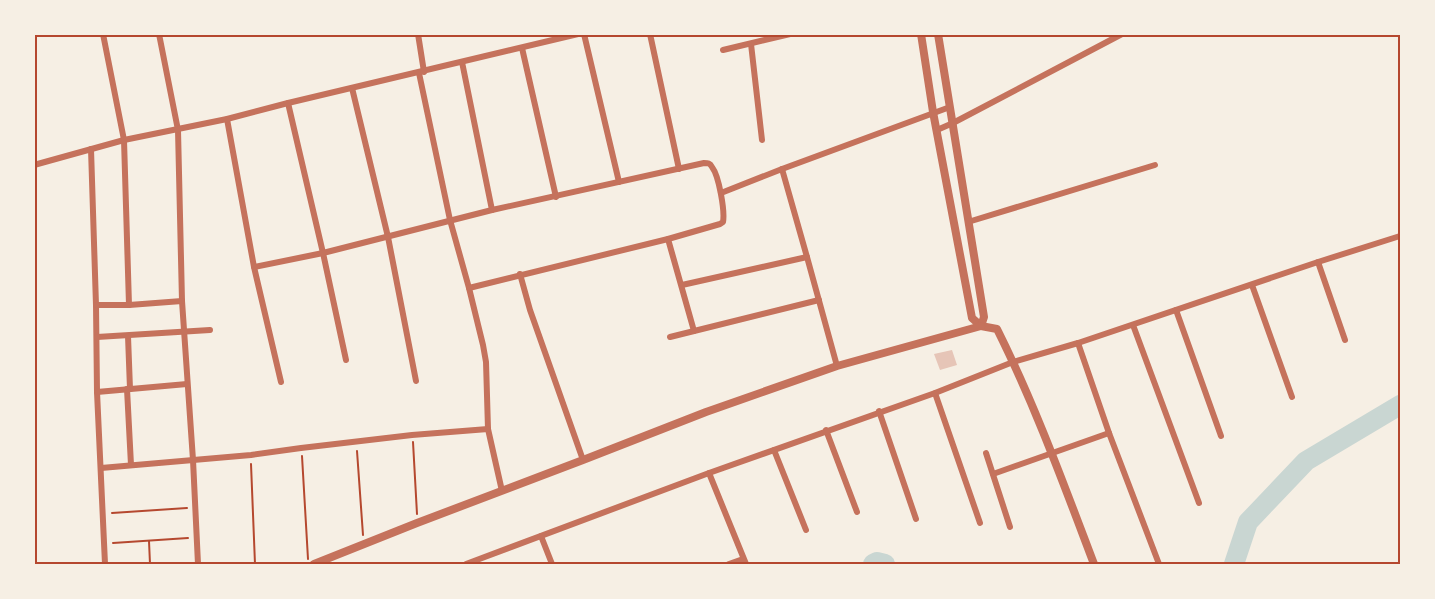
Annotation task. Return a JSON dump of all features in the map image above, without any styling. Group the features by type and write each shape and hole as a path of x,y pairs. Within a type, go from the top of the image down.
{"street":[{"path":"103,34 124,140 129,305"},
{"path":"159,34 178,130 182,301 198,564"},
{"path":"418,34 422,72 450,220 486,362 488,429 502,491"},
{"path":"34,165 124,140 227,119 578,34"},
{"path":"584,34 619,182"},
{"path":"650,34 679,168"},
{"path":"723,51 790,34"},
{"path":"921,34 933,112 972,318 981,326"},
{"path":"939,34 984,317 981,326"},
{"path":"937,130 1122,34"},
{"path":"750,44 762,140"},
{"path":"522,48 556,196"},
{"path":"462,62 492,210"},
{"path":"352,88 388,237 416,381"},
{"path":"288,103 346,360"},
{"path":"721,193 950,107"},
{"path":"227,119 254,267 281,382"},
{"path":"92,149 97,392 105,564"},
{"path":"254,267 323,253 450,220 679,168 704,163 711,165 721,193 724,217 722,223 668,239 469,288"},
{"path":"968,222 1155,165"},
{"path":"782,169 837,366"},
{"path":"466,564 826,430 935,393 1013,362 1078,343 1401,236"},
{"path":"668,239 694,332"},
{"path":"682,285 807,257"},
{"path":"1318,262 1345,340"},
{"path":"520,274 530,310 583,460"},
{"path":"1252,285 1292,397"},
{"path":"670,337 819,300"},
{"path":"96,305 182,301"},
{"path":"1176,310 1221,436"},
{"path":"1133,325 1199,503"},
{"path":"314,564 706,412 837,366 981,326 997,329 1013,362 1053,454 1094,564"},
{"path":"97,337 210,330"},
{"path":"128,336 131,465"},
{"path":"1078,343 1109,433 1159,564"},
{"path":"97,392 188,384"},
{"path":"935,393 980,524"},
{"path":"879,411 916,519"},
{"path":"101,468 251,455 412,435 488,429"},
{"path":"826,430 857,512"},
{"path":"993,474 1109,433"},
{"path":"774,450 806,530"},
{"path":"986,453 1010,527"},
{"path":"709,473 744,562 729,564"},
{"path":"541,536 552,564"}],"path":[{"path":"412,435 417,523"},
{"path":"357,442 363,544"},
{"path":"301,448 308,564"},
{"path":"251,455 255,564"},
{"path":"103,514 195,508"},
{"path":"104,544 196,538"},
{"path":"149,541 150,564"}],"building":[{"path":"952,350 957,365 940,370 934,354"}],"waterway":[{"path":"1234,564 1248,522 1306,461 1400,405"},
{"path":"873,564 877,562 885,564"}]}
